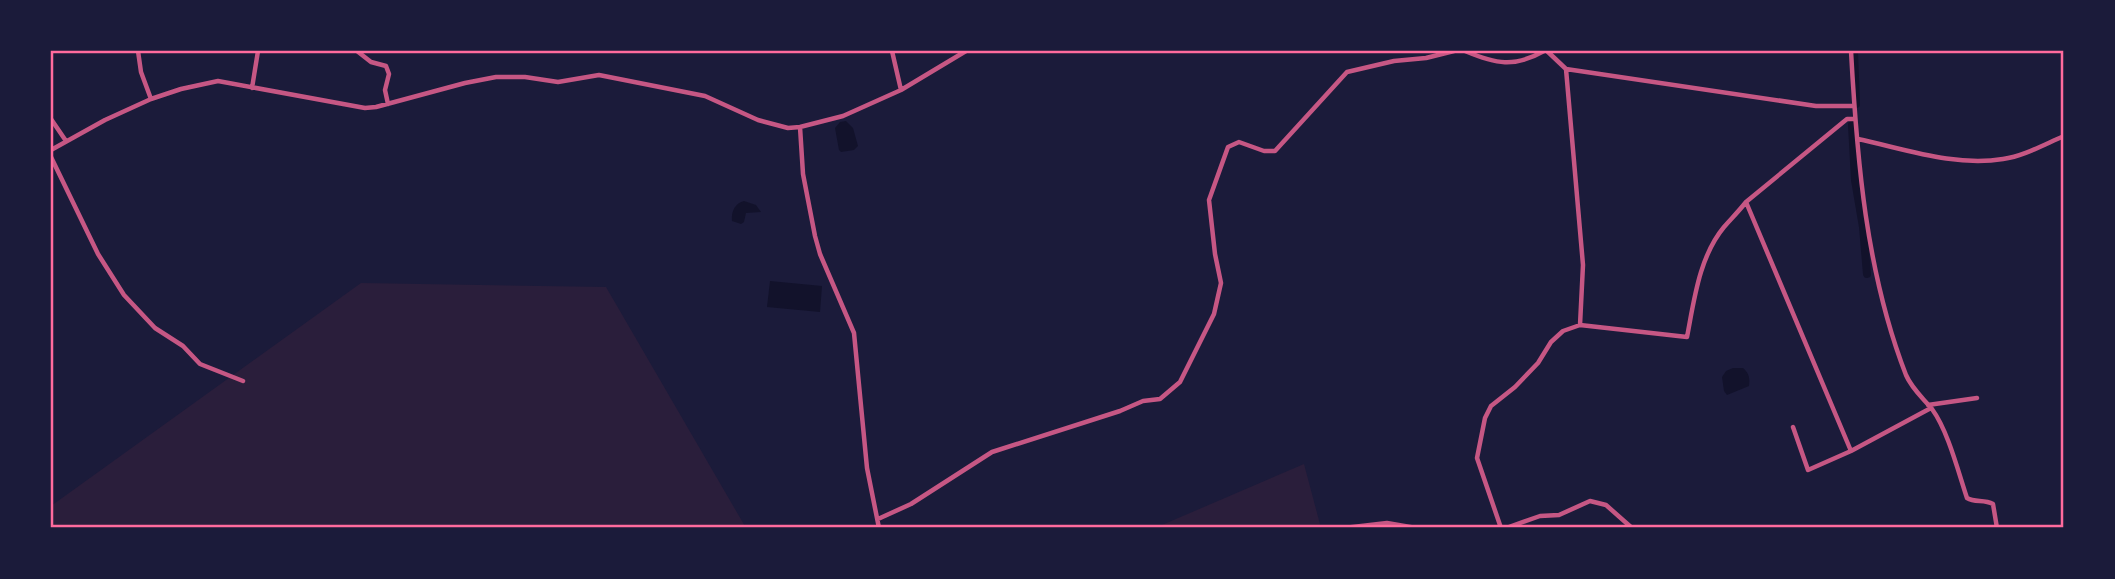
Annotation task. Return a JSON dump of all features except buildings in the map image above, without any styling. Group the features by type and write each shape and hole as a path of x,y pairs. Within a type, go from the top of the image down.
{"street":[{"path":"138,51 141,72 151,99"},
{"path":"251,88 258,51"},
{"path":"356,51 371,62 386,66 388,74 385,90 388,104"},
{"path":"892,51 901,90"},
{"path":"51,150 151,99 218,81 365,108 496,77 525,77 558,82 599,75 705,96 758,120 788,128 800,127 843,116 901,90 965,51"},
{"path":"878,519 911,504 992,452 1166,395 1180,382 1214,314 1221,283 1209,200 1228,147 1239,142 1264,151 1275,151 1347,72 1454,51"},
{"path":"1465,51 1496,62 1510,63 1527,61 1545,51 1566,69 1816,106 1854,106"},
{"path":"1851,51 1855,119 1868,239 1880,296 1906,374 1941,427 1967,498 1987,501 1993,505 1997,528"},
{"path":"1566,69 1583,265 1580,326"},
{"path":"51,118 66,141"},
{"path":"1501,528 1477,458 1485,418 1491,406 1515,387 1563,331 1580,326 1687,337 1695,292 1707,259 1724,228 1746,202 1847,119 1855,119"},
{"path":"800,127 803,174 817,245 854,333 867,468 879,528"},
{"path":"1858,139 1961,161 1983,161 2006,159 2064,136"},
{"path":"51,157 98,254 124,295 155,328 183,346 200,364 243,381"},
{"path":"1746,202 1851,451"},
{"path":"1793,427 1808,470 1851,451 1929,407 1976,398"},
{"path":"1506,528 1540,516 1559,515 1590,501 1606,505 1632,528"},
{"path":"1344,528 1387,523 1416,528"}],"shaded area":[{"path":"846,121 853,128 858,146 854,150 841,152 835,128 840,122"},
{"path":"744,201 756,205 761,212 746,213 741,224 732,221 734,208"},
{"path":"770,281 822,286 820,312 767,307"},
{"path":"361,283 606,287 746,528 51,528 51,506"},
{"path":"1733,368 1745,370 1749,376 1749,386 1727,395 1722,377 1726,371"},
{"path":"1304,464 1321,528 1155,528"}],"waterway":[{"path":"1854,51 1856,104"},
{"path":"1852,125 1855,180 1867,274"}]}
